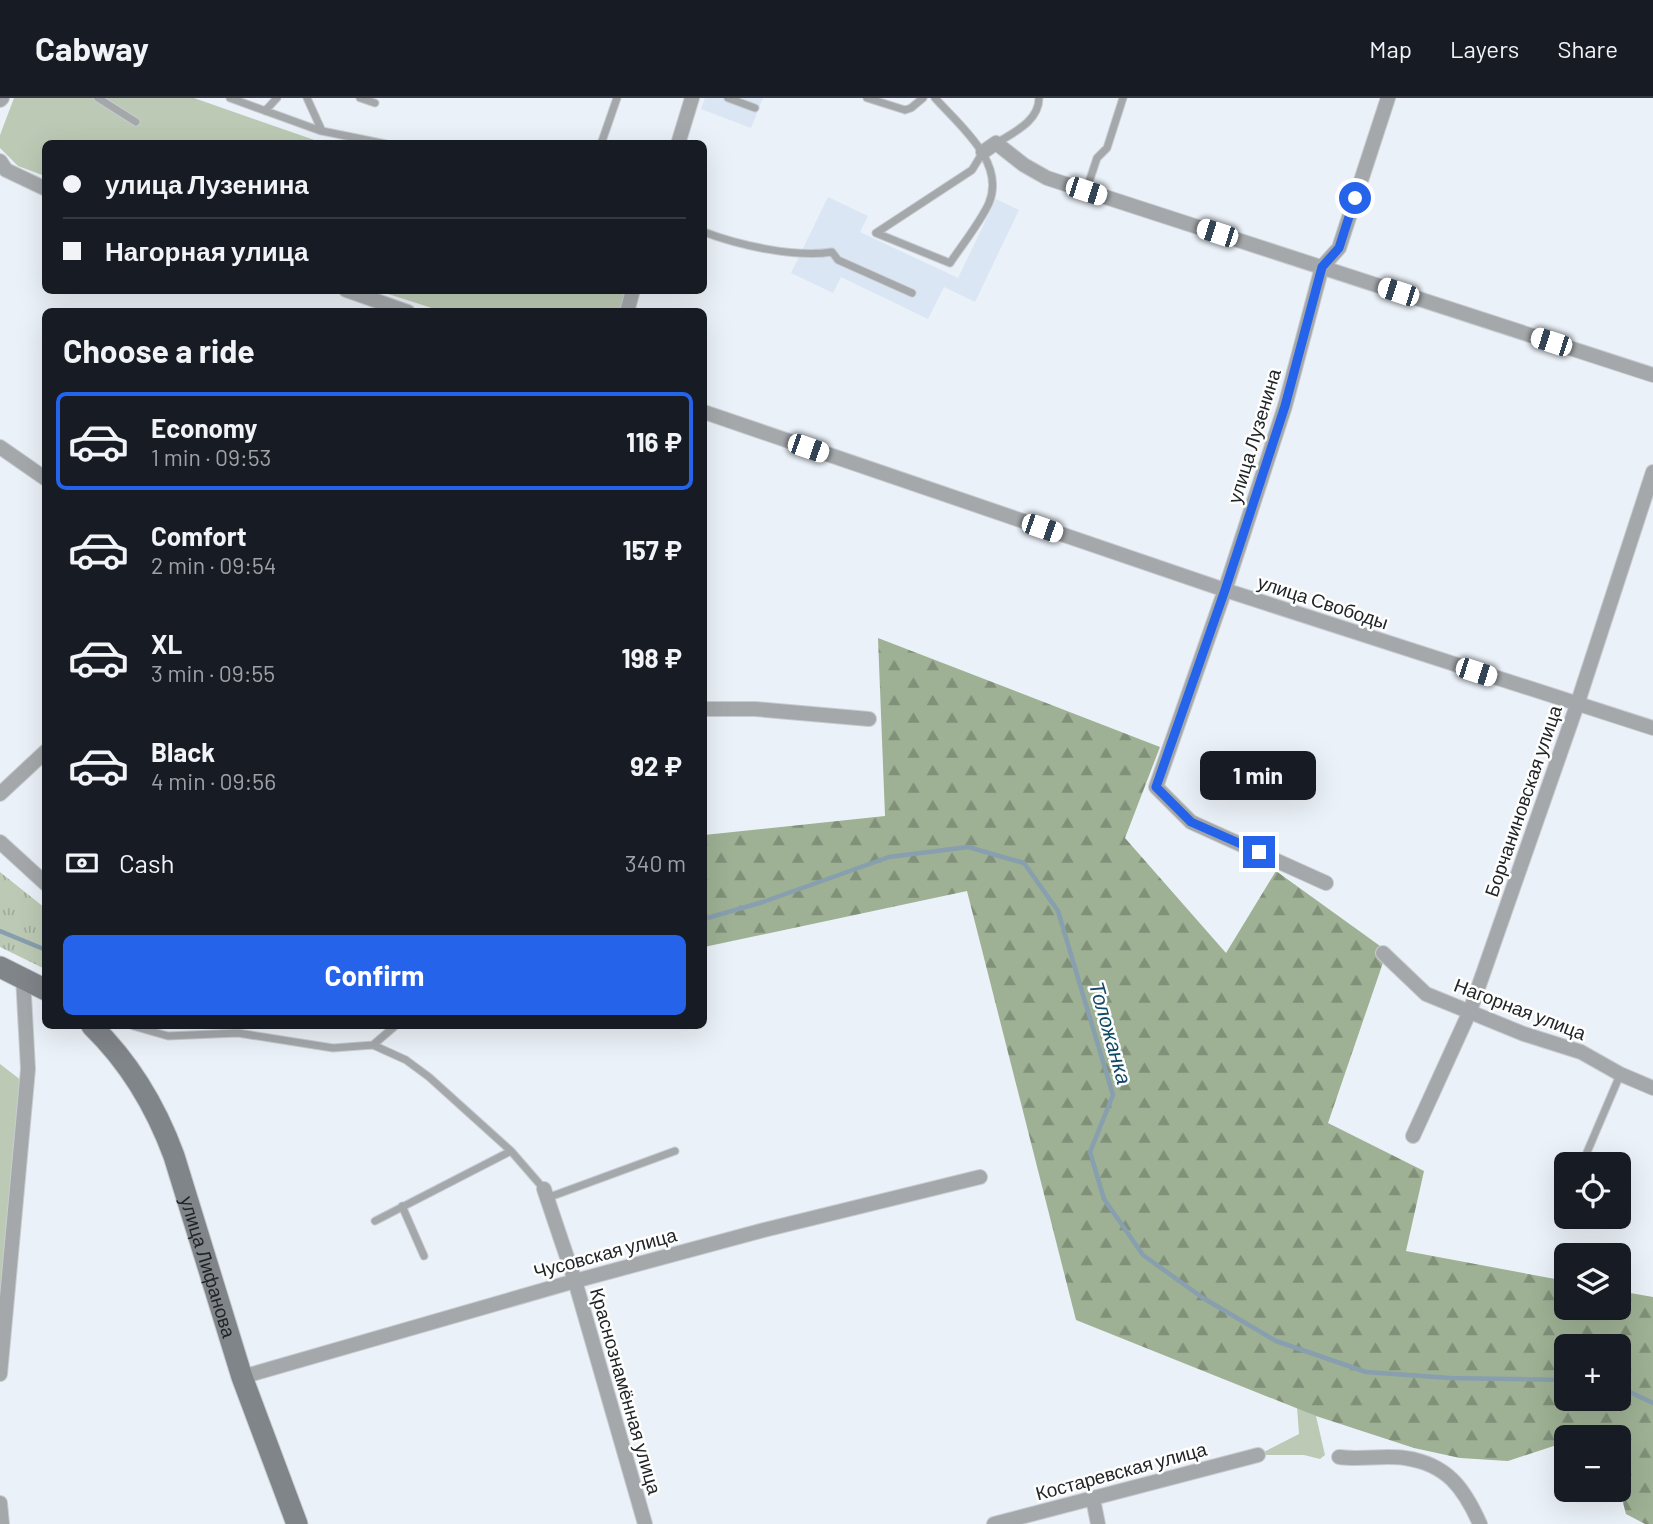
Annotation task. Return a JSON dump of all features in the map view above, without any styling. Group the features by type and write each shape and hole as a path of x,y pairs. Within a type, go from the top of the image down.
{"street":[{"path":"679,140 692,98"},
{"name":"улица Лузенина","path":"1326,883 1191,822 1156,787 1225,590 1285,406 1322,267 1339,248 1388,98"},
{"path":"983,152 996,143 1024,165 1047,178 1653,375"},
{"path":"0,161 6,170 42,187"},
{"path":"357,294 397,308"},
{"name":"улица Свободы","path":"707,413 1225,590 1653,728"},
{"path":"0,447 42,475"},
{"name":"Борчаниновская улица","path":"1413,1136 1470,1011 1577,705 1653,472"},
{"path":"707,709 755,709 869,719"},
{"path":"0,794 42,755"},
{"path":"0,842 42,880"},
{"name":"Нагорная улица","path":"1383,953 1426,993 1524,1034 1581,1052 1620,1074 1653,1088"},
{"path":"0,967 42,988"},
{"path":"0,1374 28,1069 23,977"},
{"name":"улица Лифанова","path":"94,1029 140,1084 162,1123 242,1377 297,1524"},
{"name":"Чусовская улица","path":"242,1377 575,1281 764,1230 980,1177"},
{"name":"Краснознамённая улица","path":"546,1194 575,1281 645,1524"},
{"name":"Костаревская улица","path":"994,1524 1258,1455"},
{"path":"1339,1457 1357,1460 1405,1458 1441,1469 1469,1498 1480,1524"},
{"path":"1093,1499 1098,1524"},
{"path":"0,1503 2,1524"}],"lane":[{"path":"98,98 136,122"},
{"path":"230,98 321,131 366,140"},
{"path":"265,111 277,98"},
{"path":"307,98 321,131"},
{"path":"360,98 375,103"},
{"path":"602,140 617,98"},
{"path":"728,98 755,108"},
{"path":"867,98 905,110 923,98"},
{"path":"934,98 983,152 993,183 989,203 950,263 876,233 972,170 983,152"},
{"path":"996,143 1030,121 1040,100 1048,98"},
{"path":"1086,191 1097,158 1107,148 1122,98"},
{"path":"707,233 721,239 787,252 832,252 838,260 912,293"},
{"path":"144,1029 168,1036 238,1034 333,1048 373,1045 414,1066 511,1151 546,1194 675,1151"},
{"path":"373,1045 392,1029"},
{"path":"1587,1152 1620,1074"},
{"path":"374,1221 511,1151"},
{"path":"402,1206 424,1256"}],"shaded area":[{"path":"705,98 763,98 751,128 701,109"},
{"path":"828,197 868,216 860,232 958,278 996,199 1019,210 975,302 944,287 928,319 841,277 833,293 791,273"}],"green space":[{"path":"14,98 194,98 314,140 42,140 42,175 18,166 0,148 0,135"},
{"path":"388,294 625,294 620,308 432,308"},
{"path":"878,638 1160,747 1125,838 1226,953 1276,871 1387,951 1328,1123 1424,1171 1406,1251 1554,1279 1554,1320 1631,1320 1631,1293 1653,1297 1653,1524 1645,1524 1626,1514 1623,1502 1631,1502 1631,1425 1554,1425 1554,1446 1508,1461 1460,1458 1414,1448 1316,1416 1076,1320 967,891 707,946 707,835 885,816"},
{"path":"0,872 42,906 42,968 0,947"},
{"path":"0,1064 26,1084 0,1337"},
{"path":"1297,1407 1316,1416 1325,1455 1320,1459 1304,1455 1258,1455 1299,1434"}],"waterway":[{"name":"Толожанка","path":"707,918 763,902 889,857 968,847 1024,863 1058,911 1113,1095 1090,1152 1104,1199 1143,1255 1203,1298 1276,1341 1366,1372 1450,1378 1554,1380"},
{"name":"Толожанка","path":"0,931 42,948"},
{"name":"Толожанка","path":"1631,1393 1653,1403"}],"route":[{"path":"1259,852 1191,822 1156,787 1225,590 1285,406 1322,267 1339,248 1355,198"}]}
